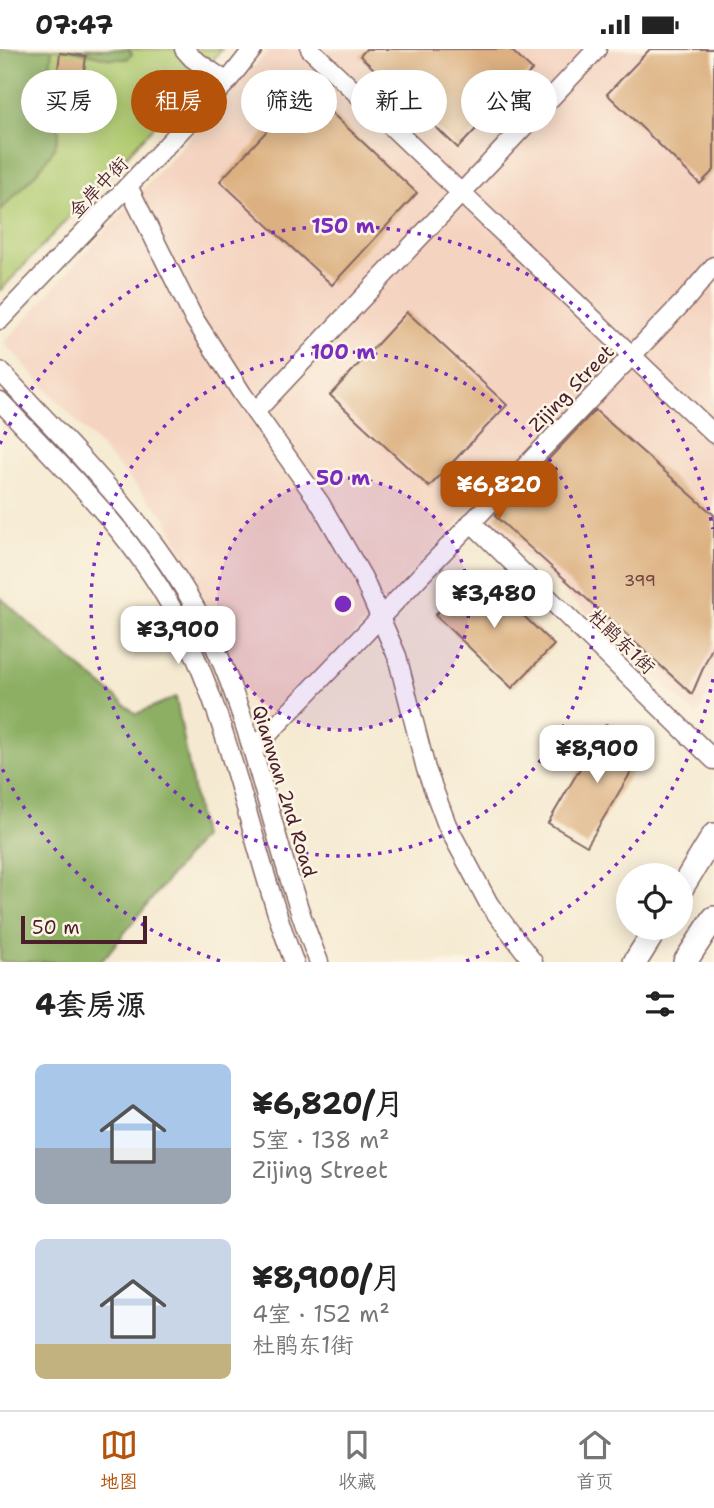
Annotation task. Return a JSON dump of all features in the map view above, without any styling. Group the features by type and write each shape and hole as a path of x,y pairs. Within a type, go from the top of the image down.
{"main road":[{"path":"693,869 714,835"},
{"path":"685,962 714,918"},
{"path":"635,962 649,940"}],"street":[{"path":"184,49 192,58 228,82"},
{"name":"金岸中街","path":"0,320 228,82 253,49"},
{"path":"310,49 714,434"},
{"path":"255,412 590,51"},
{"path":"128,186 194,317 255,412 320,503 363,577 397,656 426,769 447,825 489,904 533,962"},
{"name":"Zijing Street","path":"253,750 632,356 714,266"},
{"name":"Qianwan 2nd Road","path":"0,371 125,506 159,551 211,639 230,682 253,750 283,860 319,962"},
{"path":"0,401 113,523 145,565 172,609 194,653 219,720 265,880 294,962"},
{"name":"杜鹃东1街","path":"471,522 714,760"}],"shaded area":[{"path":"270,49 714,49 714,682 697,716 474,507 263,730 166,518 4,343 194,133 227,133 227,97 241,81 241,133 337,133 337,70 251,70"}],"green space":[{"path":"0,49 222,49 205,70 131,70 131,133 148,133 0,291"},
{"path":"0,49 52,49 50,70 21,70 21,133 58,133 57,140 45,162 0,211"},
{"path":"71,49 128,49 132,54 127,59 111,59"},
{"path":"0,597 136,714 176,697 202,837 101,962 0,962"}],"building":[{"path":"366,49 510,49 532,70 461,70 461,133 472,133 458,148 442,133 447,133 447,70 375,70 360,56"},
{"path":"650,49 714,49 714,170 700,184 607,94"},
{"path":"60,53 86,56 84,70 58,70"},
{"path":"337,118 417,193 332,285 220,181 265,133 337,133"},
{"path":"407,312 507,405 429,487 330,395"},
{"path":"595,410 714,515 714,643 692,694 495,516"},
{"path":"477,571 554,645 512,688 435,615"},
{"path":"606,724 646,747 587,846 548,823"}]}
